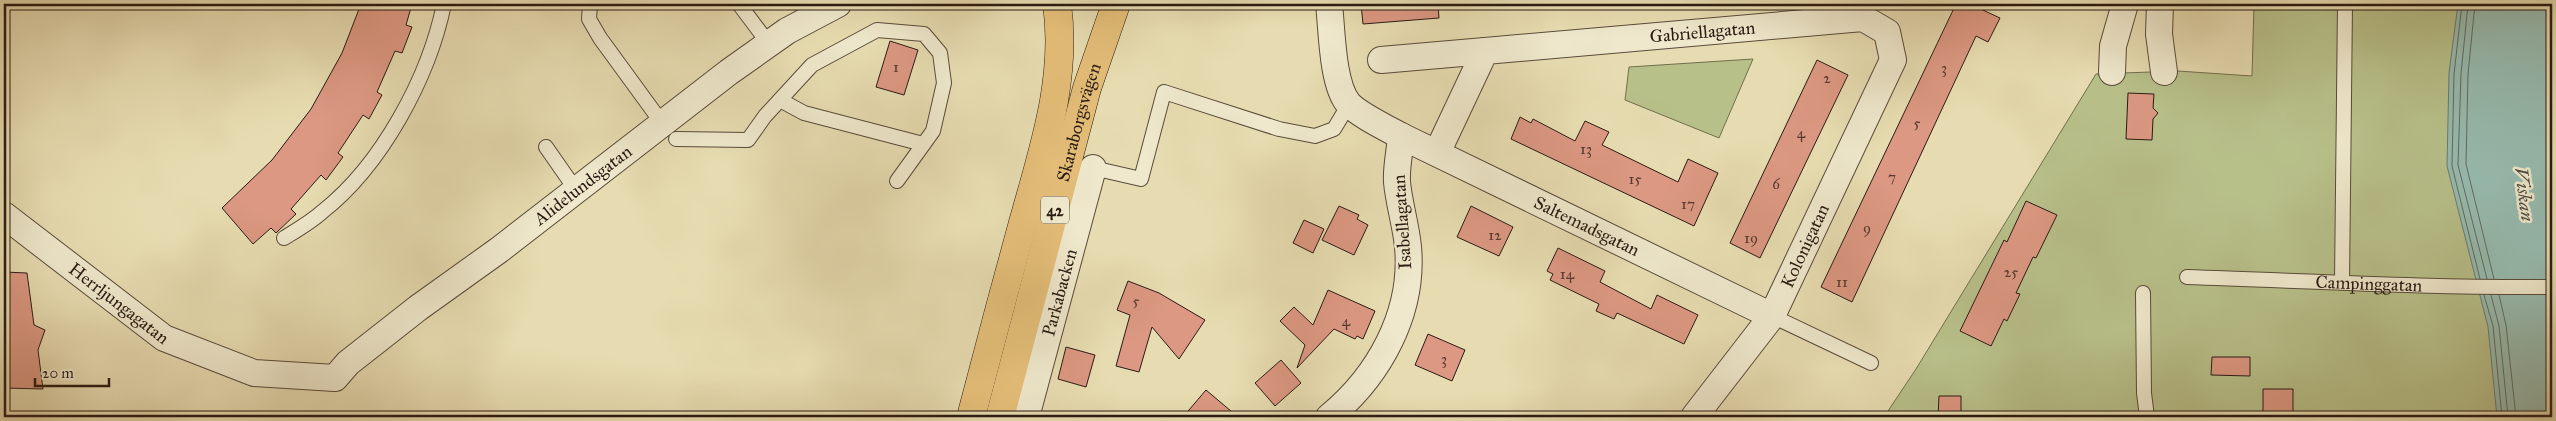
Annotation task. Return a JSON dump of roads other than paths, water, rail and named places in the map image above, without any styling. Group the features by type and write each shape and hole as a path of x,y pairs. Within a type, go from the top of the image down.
{"main road":[{"name":"Skaraborgsvägen","path":"971,417 1045,144 1058,85 1061,50 1057,4"},
{"name":"Skaraborgsvägen","path":"1000,417 1087,88 1116,4"}],"street":[{"name":"Alidelundsgatan","path":"335,378 348,363 410,314 576,190 669,131 769,44 787,31 838,4"},
{"path":"1329,4 1342,94 1349,104 1401,136"},
{"path":"2112,72 2113,46 2125,4"},
{"path":"2160,4 2159,34 2164,72"},
{"name":"Gabriellagatan","path":"1381,60 1862,18 1887,32 1893,60"},
{"path":"1436,153 1485,51"},
{"name":"Kolonigatan","path":"1694,417 1772,316 1893,60"},
{"name":"Saltemadsgatan","path":"1401,136 1772,316"},
{"name":"Isabellagatan","path":"1329,417 1354,394 1379,361 1398,325 1406,287 1408,248 1397,180 1401,136"},
{"name":"Parkabacken","path":"1026,417 1093,168"},
{"name":"Herrljungagatan","path":"4,215 164,338 254,373 335,378"}],"lane":[{"path":"284,238 323,212 358,178 383,143 408,104 441,19 444,4"},
{"path":"590,4 589,19 600,38 669,131 748,140 780,100 812,65 877,30 924,34 940,53 944,84 933,131 897,182"},
{"path":"739,4 769,44"},
{"path":"2342,282 2345,4"},
{"path":"1093,168 1141,179 1164,92 1279,129 1315,136 1334,129 1349,104"},
{"path":"780,100 804,113 924,144"},
{"path":"546,147 576,190"},
{"name":"Campinggatan","path":"2187,277 2342,282 2448,288 2552,287"},
{"path":"2143,293 2144,393 2148,417"},
{"path":"1772,316 1872,364"}],"water":[{"name":"Viskan","path":"2458,4 2552,4 2552,417 2497,417 2488,327 2447,166 2449,73"}]}
